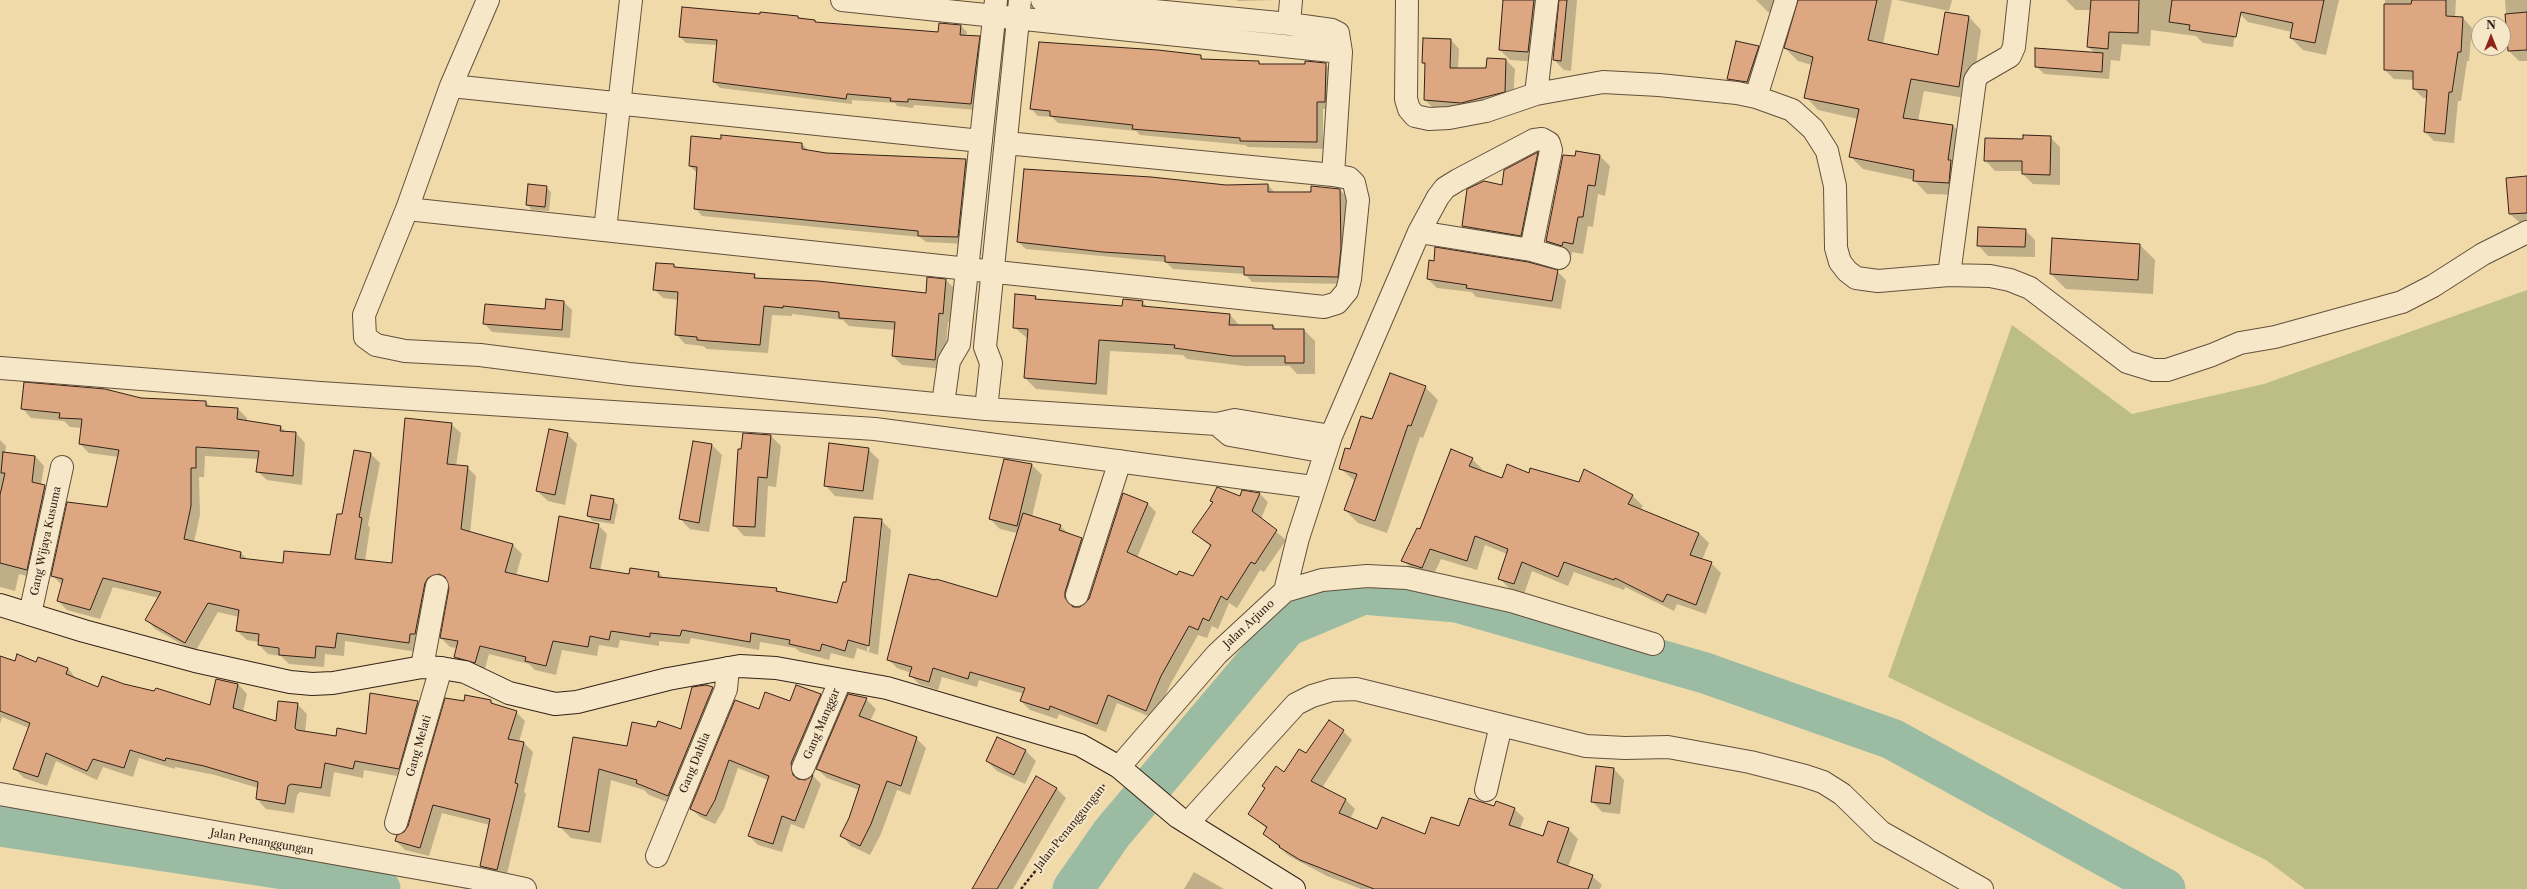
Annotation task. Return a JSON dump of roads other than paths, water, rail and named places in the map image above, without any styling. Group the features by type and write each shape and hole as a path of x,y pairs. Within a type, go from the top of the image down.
{"street":[{"path":"488,0 451,86 407,210 364,315 365,337 376,345 404,351 474,354 629,374 986,409 1217,424 1230,435 1328,444"},
{"path":"605,230 631,0"},
{"path":"842,0 1020,10 1341,52"},
{"path":"1042,0 1289,24 1332,30 1338,33 1341,52 1333,175"},
{"path":"1289,24 1291,0"},
{"path":"1407,0 1406,99 1409,109 1415,116 1429,119 1449,118 1486,111 1536,94 1603,82 1659,85 1756,97 1792,110 1803,117 1825,146 1835,186 1836,248 1840,262 1847,271 1856,278 1878,281 1949,274 1990,276 2010,280 2030,288 2127,362 2153,370 2167,370 2212,355 2240,343 2275,337 2402,302 2433,286 2483,254 2527,232"},
{"path":"1536,94 1547,0"},
{"path":"1756,97 1786,0"},
{"path":"1949,274 1975,80 1979,74 2010,56 2014,47 2019,0"},
{"path":"943,404 949,361 960,344 995,8"},
{"path":"986,409 991,363 984,347 994,273 1020,10"},
{"path":"451,86 981,141"},
{"name":"Jalan Arjuno","path":"1123,771 1217,654 1285,591 1313,487 1328,444 1419,232 1438,197 1445,188 1534,140 1542,139 1549,143 1551,150 1531,250"},
{"path":"407,210 1324,308 1337,303 1346,291 1350,279 1358,200 1354,183 1349,178 1333,175 1006,143"},
{"path":"1419,232 1531,250 1559,258"},
{"path":"960,344 984,347"},
{"path":"0,368 320,393 875,429 1313,487"},
{"path":"1077,595 1120,462"},
{"name":"Gang Wijaya Kusuma","path":"30,614 62,467"},
{"path":"1285,591 1322,580 1367,576 1407,578 1512,601 1653,644"},
{"name":"Gang Melati","path":"396,823 431,668 437,586"},
{"path":"0,605 195,661 290,682 333,683 431,668 465,672 509,693 555,704 577,702 668,679 740,666 776,668 840,681 887,688 1074,743 1123,771 1183,820 1294,889"},
{"name":"Gang Dahlia","path":"657,856 726,689 728,668"},
{"name":"Gang Manggar","path":"804,768 840,681"},
{"path":"1183,820 1296,704 1312,696 1332,690 1356,689 1501,726 1604,748 1668,747 1750,762 1824,782 1842,794 1881,832 1982,889"},
{"path":"1486,790 1501,726"},
{"name":"Jalan Penanggungan","path":"0,794 474,878 525,889"}],"waterway":[{"path":"1073,889 1112,833 1287,626 1363,594 1457,602 1705,673 1892,739 2165,889"},
{"path":"0,826 297,871 380,889"}]}
